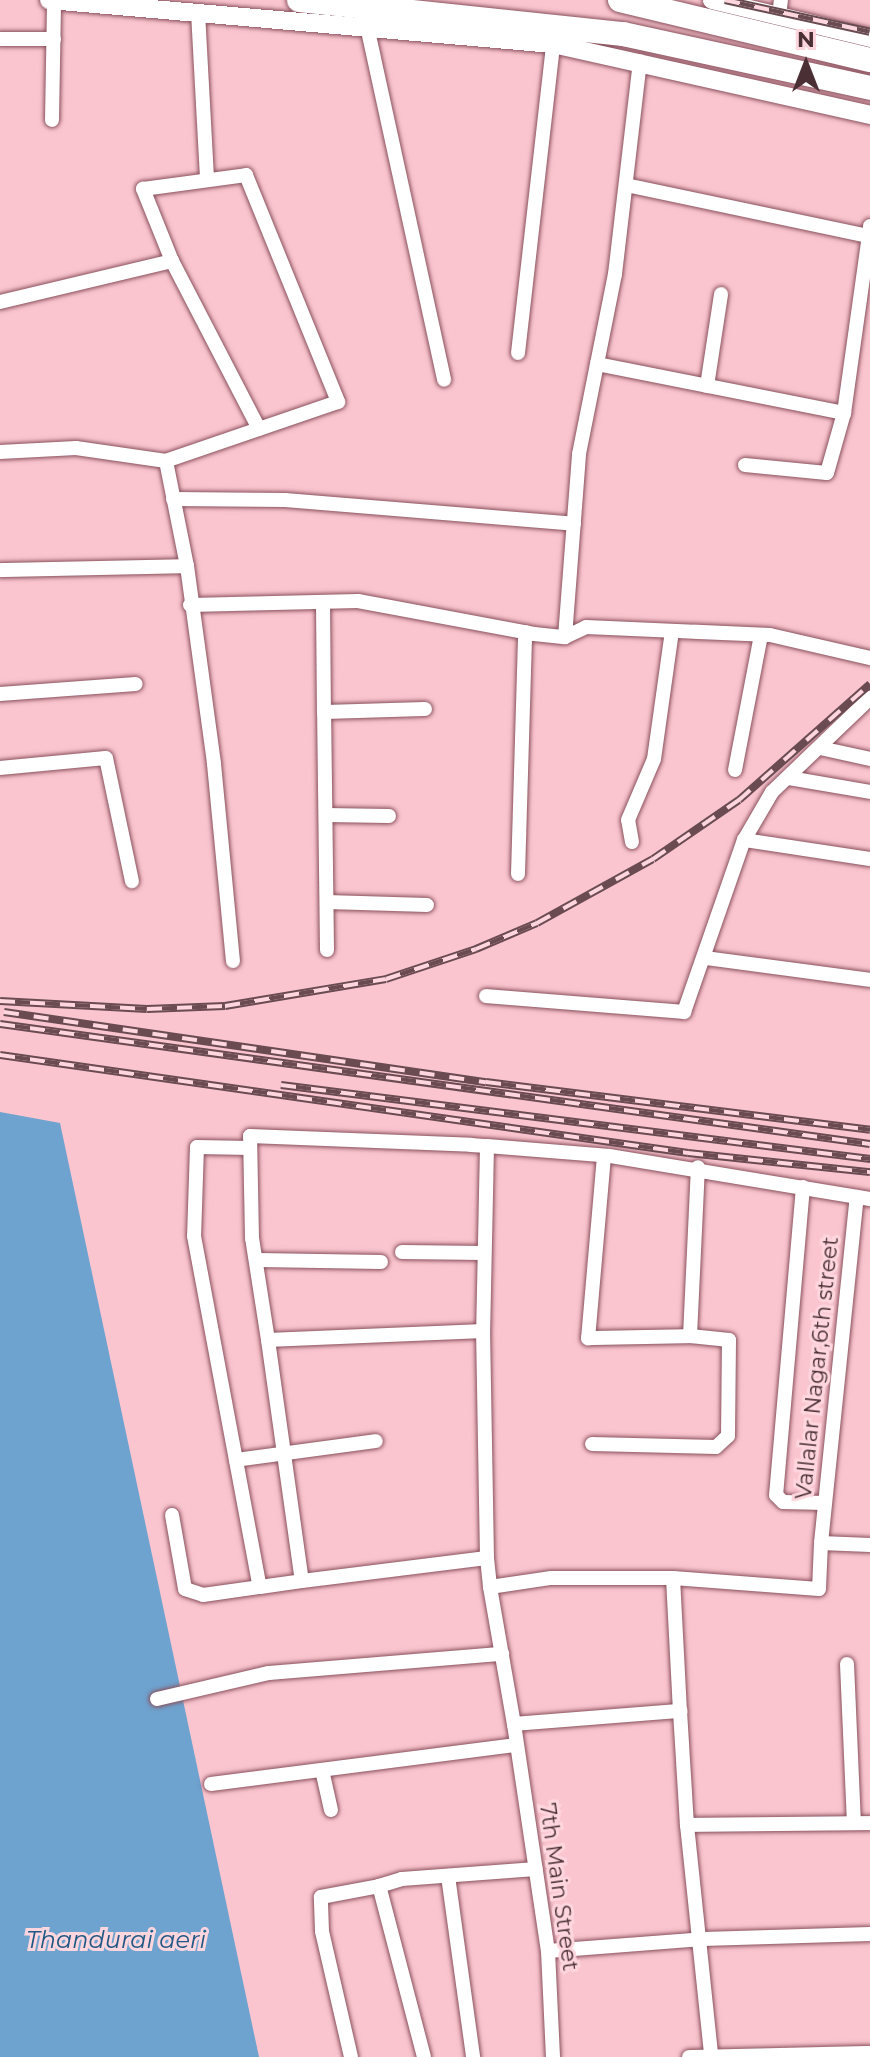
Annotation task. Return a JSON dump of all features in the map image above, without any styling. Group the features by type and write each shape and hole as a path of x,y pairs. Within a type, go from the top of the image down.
{"highway":[{"path":"299,0 548,35 623,34 870,88"},
{"path":"620,0 870,60"}],"street":[{"path":"712,0 780,8 870,38"},
{"path":"52,120 52,2 367,26 548,35 640,61 870,115"},
{"path":"198,12 207,180"},
{"path":"367,26 444,380"},
{"path":"518,353 548,35"},
{"path":"0,39 54,39"},
{"path":"565,637 579,454 626,185 640,61"},
{"path":"0,452 76,448 166,461 338,402 246,175 143,189 172,261 259,429"},
{"path":"626,185 869,231 844,413 827,473 745,465"},
{"path":"0,302 172,261"},
{"path":"707,386 721,294"},
{"path":"597,364 844,413"},
{"path":"166,461 187,566 214,764 233,961"},
{"path":"173,499 285,500 574,524"},
{"path":"0,570 187,566"},
{"path":"190,605 358,601 565,637 586,627 761,635 870,658"},
{"path":"323,602 327,950"},
{"path":"632,842 628,820 654,759 672,631"},
{"path":"518,874 525,632"},
{"path":"735,770 761,635"},
{"path":"0,694 136,684"},
{"path":"486,996 684,1012 706,958 744,840 772,792 870,698"},
{"path":"324,712 425,709"},
{"path":"820,748 870,759"},
{"path":"0,768 106,758 132,881"},
{"path":"789,778 870,792"},
{"path":"326,815 389,816"},
{"path":"744,840 870,859"},
{"path":"327,902 427,905"},
{"path":"706,958 870,980"},
{"path":"302,1581 258,1260 252,1238 250,1136 487,1146 604,1156 698,1167 864,1198"},
{"name":"7th Main Street","path":"487,1146 483,1331 487,1558 548,1951 553,2057"},
{"path":"250,1148 197,1147 194,1236 260,1587"},
{"path":"592,1444 723,1445 731,1347 720,1336 588,1338 604,1156"},
{"path":"690,1336 698,1167"},
{"path":"803,1187 776,1495 783,1502 825,1503"},
{"name":"Vallalar Nagar,6th street","path":"673,1578 819,1589 825,1503 864,1198"},
{"path":"402,1252 484,1253"},
{"path":"258,1260 381,1262"},
{"path":"268,1340 483,1331"},
{"path":"236,1460 284,1451 376,1441"},
{"path":"172,1515 185,1589 203,1595 487,1558"},
{"path":"821,1543 870,1545"},
{"path":"490,1587 551,1578 673,1578 687,1825 703,1939 711,2053"},
{"path":"157,1699 282,1671 502,1654"},
{"path":"847,1664 854,1823"},
{"path":"514,1724 680,1711"},
{"path":"211,1784 517,1745"},
{"path":"322,1770 331,1810"},
{"path":"687,1825 870,1823"},
{"path":"351,2057 322,1931 321,1897 448,1876 536,1869"},
{"path":"448,1876 473,2057"},
{"path":"379,1886 424,2057"},
{"path":"548,1951 703,1939 870,1934"},
{"path":"689,2057 711,2053 870,2053"}],"water":[{"name":"Thandurai aeri","path":"0,1112 60,1123 259,2057 0,2057"}],"railway":[{"path":"725,0 870,32"},
{"path":"0,1001 147,1009 225,1006 386,979 476,949 537,923 653,859 739,800 870,684"},
{"path":"4,1012 486,1082 870,1130"},
{"path":"0,1024 870,1144"},
{"path":"0,1055 688,1153 870,1172"},
{"path":"281,1085 870,1159"}]}
